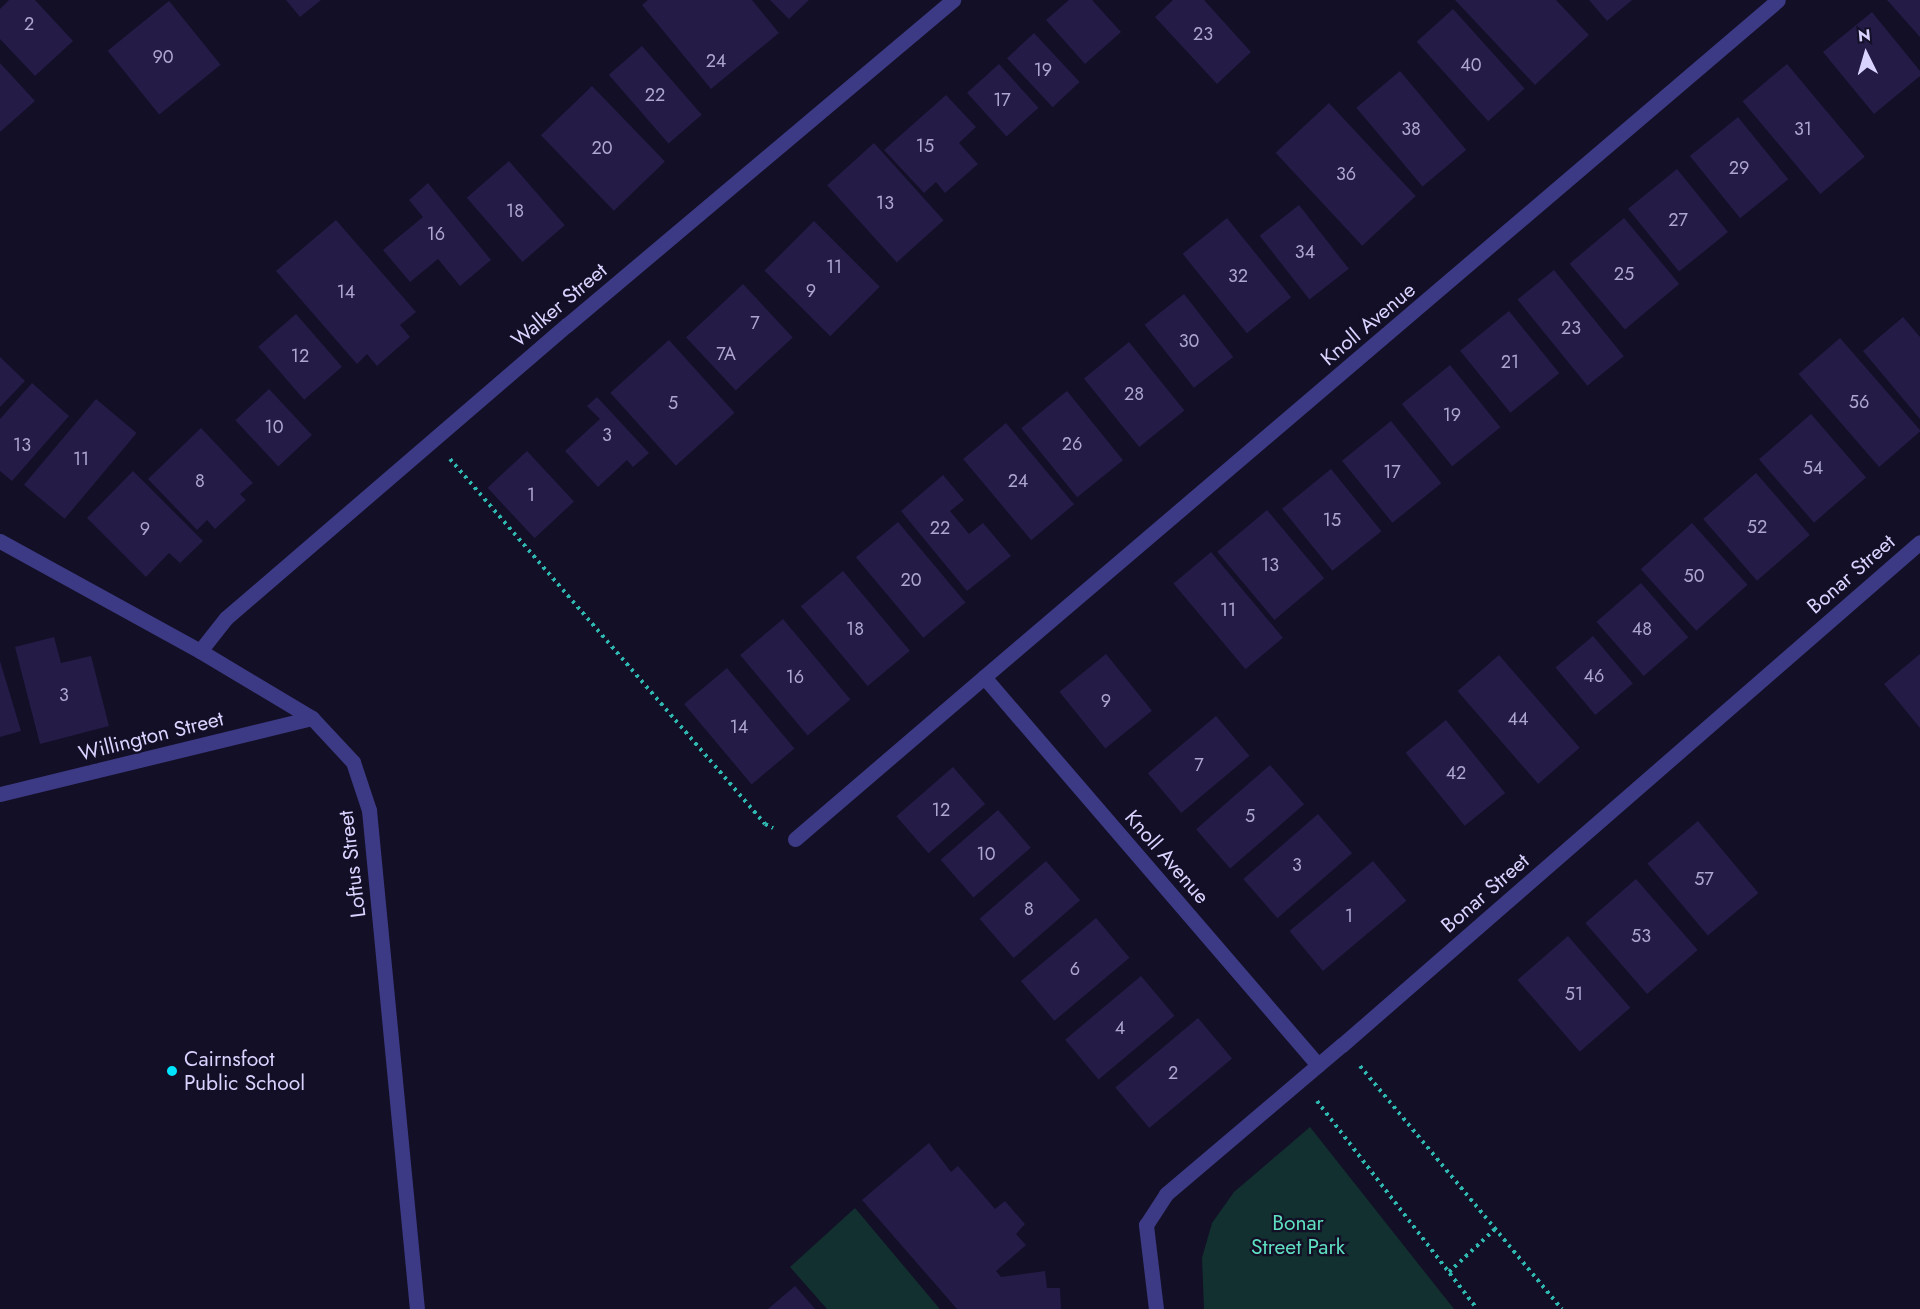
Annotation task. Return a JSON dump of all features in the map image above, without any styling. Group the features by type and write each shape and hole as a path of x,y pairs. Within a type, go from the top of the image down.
{"street":[{"name":"Walker Street","path":"200,651 226,618 953,0"},
{"name":"Knoll Avenue","path":"795,839 1778,0"},
{"name":"Loftus Street","path":"0,541 200,651 312,718 353,762 369,810 417,1309"},
{"name":"Bonar Street","path":"1156,1309 1146,1225 1166,1194 1342,1045 1920,542"},
{"name":"Knoll Avenue","path":"984,677 1318,1065"},
{"name":"Willington Street","path":"0,794 312,718"}],"path":[{"path":"434,440 765,824 795,839"},
{"path":"1342,1045 1562,1309"},
{"path":"1300,1080 1478,1309"},
{"path":"1449,1272 1495,1229"}],"green space":[{"name":"Bonar Street Park","path":"1310,1127 1454,1309 1204,1309 1202,1258 1212,1223 1234,1192"},
{"path":"855,1208 939,1309 827,1309 790,1267"}],"building":[{"path":"9,0 35,0 73,41 35,76 0,39 0,9"},
{"path":"286,0 321,0 300,17"},
{"path":"648,0 752,0 779,33 711,89 642,5"},
{"path":"770,0 809,0 789,19"},
{"path":"1069,0 1092,0 1121,32 1085,64 1046,20"},
{"path":"1173,0 1204,0 1251,52 1217,84 1155,17"},
{"path":"1455,0 1556,0 1589,35 1535,85"},
{"path":"1589,0 1632,0 1607,21"},
{"path":"1887,0 1920,0 1920,37"},
{"path":"169,1 221,65 159,114 108,51"},
{"path":"1453,9 1525,89 1488,121 1417,42"},
{"path":"1872,12 1920,71 1920,76 1874,114 1823,52"},
{"path":"1034,33 1080,82 1053,107 1007,58"},
{"path":"642,46 702,115 668,144 609,75"},
{"path":"0,63 35,101 0,132"},
{"path":"999,64 1038,108 1007,137 967,93"},
{"path":"1787,64 1865,157 1820,194 1743,101"},
{"path":"1400,71 1466,150 1423,187 1356,108"},
{"path":"592,86 665,162 614,211 541,135"},
{"path":"946,95 976,127 959,143 978,164 945,193 936,182 924,193 884,150"},
{"path":"1329,103 1416,196 1362,246 1276,153"},
{"path":"1738,117 1788,179 1740,218 1690,156"},
{"path":"874,143 944,220 897,262 827,185"},
{"path":"509,161 565,225 523,262 467,198"},
{"path":"1677,169 1728,232 1679,272 1628,209"},
{"path":"428,183 491,260 460,286 438,259 410,282 383,250 423,217 409,200"},
{"path":"1299,205 1349,269 1309,300 1260,236"},
{"path":"1227,218 1291,297 1247,333 1183,254"},
{"path":"1624,218 1679,284 1625,330 1570,264"},
{"path":"336,220 416,312 400,325 410,337 377,366 367,354 357,364 276,271"},
{"path":"814,221 880,287 830,336 765,270"},
{"path":"1554,270 1624,356 1587,386 1517,300"},
{"path":"743,284 793,337 736,391 686,337"},
{"path":"1184,294 1233,357 1194,388 1145,325"},
{"path":"1509,311 1559,373 1510,413 1460,351"},
{"path":"296,314 342,367 304,400 258,347"},
{"path":"1903,317 1920,337 1920,419 1863,351"},
{"path":"1840,338 1920,430 1879,467 1798,374"},
{"path":"669,340 735,413 676,466 610,393"},
{"path":"1129,342 1184,410 1139,447 1084,379"},
{"path":"0,357 25,381 0,407"},
{"path":"1450,365 1500,427 1452,466 1402,404"},
{"path":"32,383 69,416 12,481 0,471 0,419"},
{"path":"269,389 312,435 278,466 235,420"},
{"path":"1067,391 1123,460 1077,497 1021,428"},
{"path":"597,397 649,453 633,467 627,460 598,487 565,451 600,419 587,406"},
{"path":"96,399 137,433 65,519 24,485"},
{"path":"1811,414 1866,477 1814,523 1759,459"},
{"path":"1391,421 1441,483 1392,523 1342,461"},
{"path":"1006,423 1074,504 1031,540 963,459"},
{"path":"201,428 253,483 240,494 246,500 215,529 207,520 197,530 148,479"},
{"path":"527,451 574,501 535,538 488,488"},
{"path":"1331,469 1381,531 1332,571 1282,509"},
{"path":"133,471 203,541 180,563 169,553 146,577 87,518"},
{"path":"1756,473 1810,535 1757,581 1703,519"},
{"path":"943,475 964,500 950,511 969,534 983,523 1011,556 967,591 901,511"},
{"path":"1267,510 1324,578 1274,620 1217,552"},
{"path":"898,522 965,602 923,638 856,557"},
{"path":"1692,523 1748,585 1696,631 1641,569"},
{"path":"1211,552 1283,638 1245,669 1173,583"},
{"path":"843,571 910,651 868,686 801,606"},
{"path":"1641,583 1688,637 1644,676 1596,622"},
{"path":"783,619 850,699 808,735 740,655"},
{"path":"1593,636 1633,683 1595,715 1555,667"},
{"path":"54,637 61,663 91,656 109,726 40,744 15,647"},
{"path":"1106,654 1152,711 1105,748 1059,692"},
{"path":"1920,654 1920,728 1884,684"},
{"path":"1499,655 1580,748 1538,784 1457,691"},
{"path":"0,661 21,731 0,737"},
{"path":"727,668 794,748 752,784 684,704"},
{"path":"1216,716 1249,756 1181,813 1148,773"},
{"path":"1446,720 1505,793 1465,826 1406,753"},
{"path":"1270,765 1304,804 1230,869 1196,829"},
{"path":"953,767 985,804 929,853 896,816"},
{"path":"998,810 1031,848 973,898 941,860"},
{"path":"1318,814 1352,853 1277,918 1243,879"},
{"path":"1698,821 1758,893 1708,935 1647,863"},
{"path":"1046,861 1080,900 1014,958 980,919"},
{"path":"1373,861 1406,901 1323,971 1290,931"},
{"path":"1636,879 1698,950 1647,994 1585,923"},
{"path":"1096,918 1129,958 1054,1021 1021,981"},
{"path":"1568,936 1630,1008 1580,1052 1517,980"},
{"path":"1141,976 1174,1016 1099,1079 1065,1040"},
{"path":"1198,1018 1232,1059 1149,1128 1115,1087"},
{"path":"929,1143 951,1172 958,1166 995,1209 1005,1201 1025,1224 1016,1234 1026,1245 996,1271 1001,1277 1045,1271 1047,1288 1060,1288 1061,1309 957,1309 862,1200"},
{"path":"795,1286 815,1309 768,1309"}],"place":[{"name":"Cairnsfoot Public School","path":"172,1071"}]}
